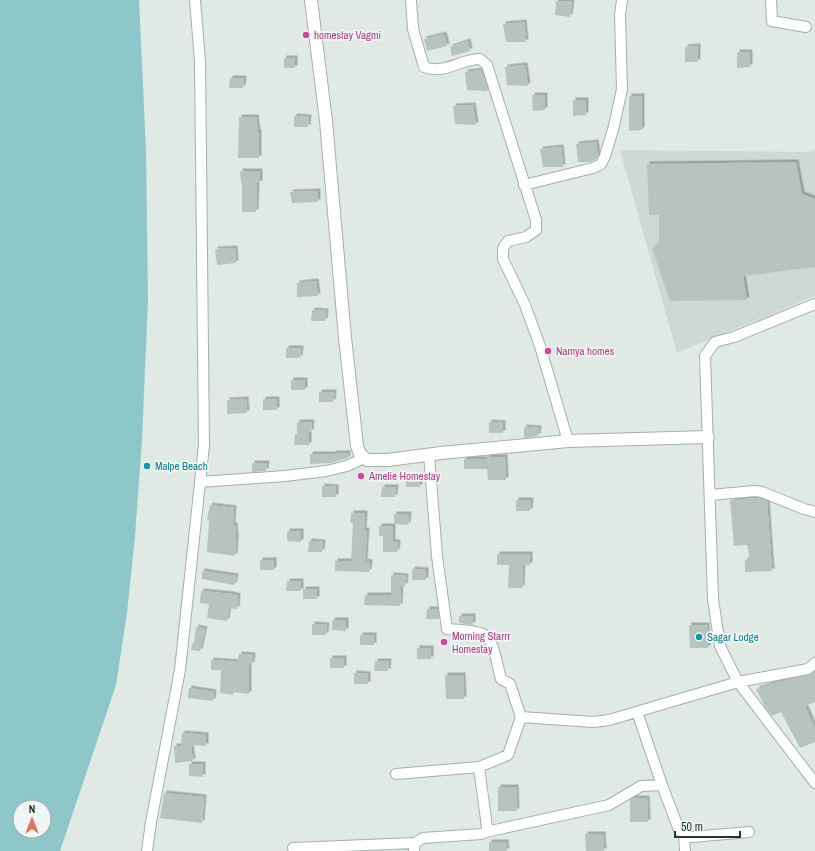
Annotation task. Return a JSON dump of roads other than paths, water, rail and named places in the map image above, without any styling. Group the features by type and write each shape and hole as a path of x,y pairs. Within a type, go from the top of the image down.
{"street":[{"path":"147,851 151,822 180,670 204,445 200,61 195,0"},
{"path":"311,0 326,121 345,338 356,438 358,450 364,458 367,460 388,460 568,441 708,436"},
{"path":"411,0 413,28 424,67 432,70 443,70 471,59 480,59 487,65 536,220 536,230 526,237 508,241 503,248 503,258 525,305 538,339 568,441"},
{"path":"524,184 593,168 601,164 614,126 622,89 620,56 620,15 622,0"},
{"path":"771,0 772,21 806,27"},
{"path":"815,304 715,342 705,356 713,599 720,646 738,682 815,784"},
{"path":"396,774 479,767 508,755 521,717 510,684 501,679 491,642 485,635 471,631 447,629 437,556 429,455"},
{"path":"200,482 285,476 326,471 347,466 364,458"},
{"path":"710,495 755,491 762,492 815,512"},
{"path":"521,717 593,722 608,720 738,682 808,669 815,663"},
{"path":"637,712 679,830 692,837 749,832"},
{"path":"479,767 487,827 486,832"},
{"path":"293,848 414,847 423,838 481,834 609,805 641,786 662,785"},
{"path":"684,834 685,851"}],"water":[{"path":"0,0 139,0 146,150 148,300 142,440 135,536 127,613 116,685 60,851 0,851"}],"place":[{"name":"homestay Vagmi","path":"306,35"},
{"name":"Namya homes","path":"548,351"},
{"name":"Malpe Beach","path":"147,466"},
{"name":"Amelie Homestay","path":"361,476"},
{"name":"Sagar Lodge","path":"699,637"},
{"name":"Morning Starrr Homestay","path":"444,642"}]}
